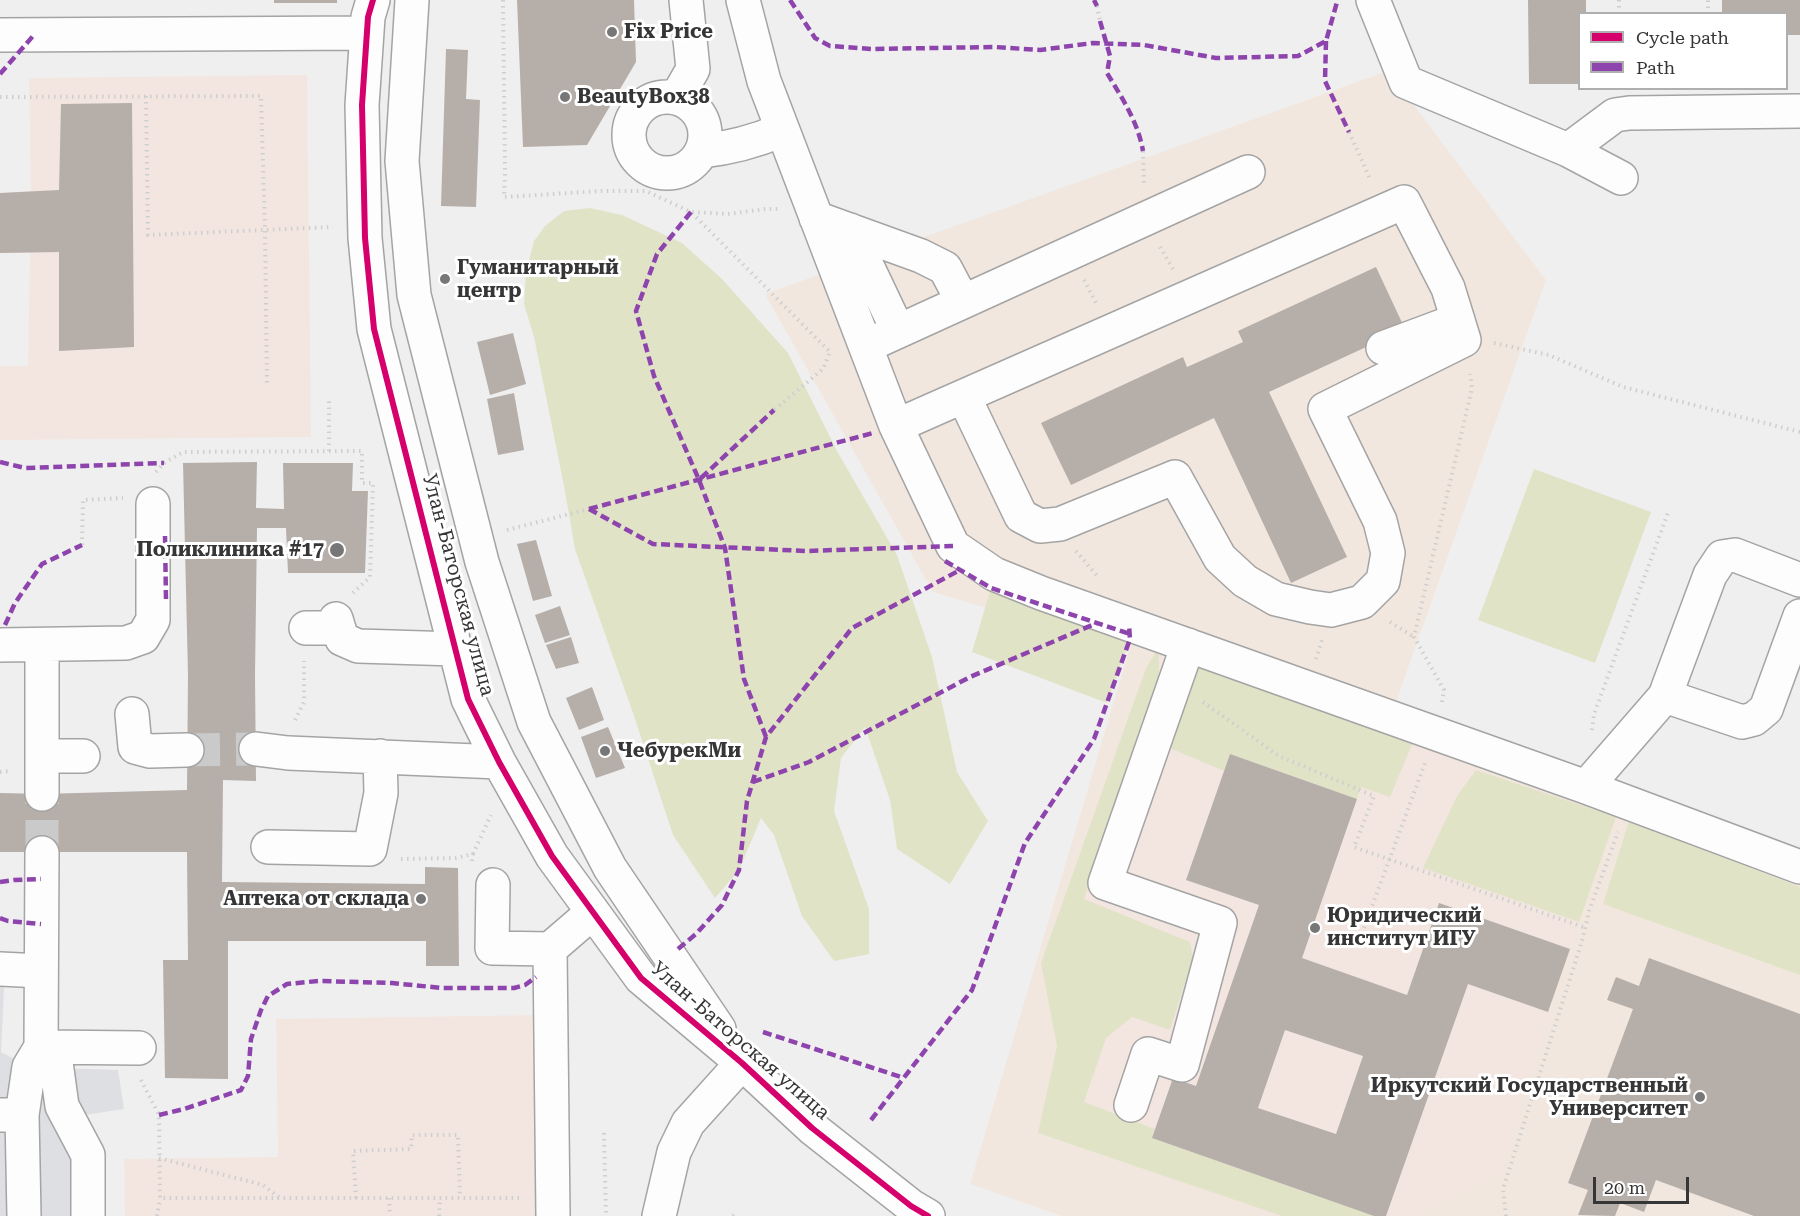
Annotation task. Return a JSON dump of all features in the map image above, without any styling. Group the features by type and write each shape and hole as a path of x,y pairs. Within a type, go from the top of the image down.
{"street":[{"name":"Улан-Баторская улица","path":"373,0 366,33 362,105 365,238 374,329 468,699 499,762 552,856 641,978 742,1063 812,1128 911,1206 928,1216"},
{"path":"412,0 402,161 414,295 482,562 534,722 610,868 742,1063 688,1123 674,1152 659,1216"},
{"path":"677,97 693,69 686,0"},
{"path":"743,0 764,81 816,218 896,426 953,546 994,574 1041,593 1587,786 1628,804 1800,867"},
{"path":"1373,0 1406,82 1568,150 1621,178"},
{"path":"0,35 366,33"},
{"path":"664,96 677,97 689,103 702,119 706,138 702,151 690,166 672,173 660,173 649,169 639,162 632,152 629,128 633,117 640,107 651,99 664,96"},
{"path":"1568,150 1615,115 1800,111"},
{"path":"702,151 729,148 783,130"},
{"path":"866,346 1248,172"},
{"path":"896,426 1404,202 1448,288 1461,330"},
{"path":"816,218 921,256 945,268 963,302"},
{"path":"850,230 898,332"},
{"path":"1383,348 1461,330"},
{"path":"964,397 1021,516 1041,526 1054,525 1092,512 1175,477 1220,558 1245,580 1276,599 1332,610 1362,602 1383,581 1388,553 1380,521 1325,409 1461,330"},
{"path":"0,645 126,643 143,638 153,620 144,493"},
{"path":"1587,786 1665,696 1710,575 1722,557 1734,555 1800,580"},
{"path":"1665,696 1742,722 1754,719 1766,709 1800,616"},
{"path":"321,633 358,646 456,649"},
{"path":"42,645 42,794"},
{"path":"1131,1105 1148,1054 1182,1065 1220,923 1105,883 1188,645"},
{"path":"132,714 135,747 150,751 187,750"},
{"path":"272,751 499,762"},
{"path":"42,756 83,756"},
{"path":"268,847 370,849 381,793 380,756"},
{"path":"42,853 41,971 48,1047 62,1106 88,1155 88,1216"},
{"path":"483,877 492,948 550,949 593,912"},
{"path":"550,949 553,1207"},
{"path":"0,969 41,971"},
{"path":"24,1216 11,1115 29,1067 48,1047 131,1048"}],"path":[{"path":"503,0 504,197 601,191 646,191 691,212 830,352 823,369 774,410"},
{"path":"1097,6 1100,21"},
{"path":"146,96 148,235 344,227"},
{"path":"0,97 261,96 267,385"},
{"path":"691,212 728,214 765,208 795,209 816,218"},
{"path":"1461,330 1498,344 1549,355 1623,387 1800,432"},
{"path":"1441,708 1444,690 1414,637 1472,388 1461,330"},
{"path":"328,451 329,398"},
{"path":"82,545 82,500 144,493 164,464 183,452 362,451 362,483 373,483 370,577 342,601 321,633 304,702 289,732 272,751"},
{"path":"507,531 590,509"},
{"path":"1587,786 1594,714 1669,510"},
{"path":"1054,525 1104,584"},
{"path":"1175,682 1279,756 1374,796 1354,847 1586,928"},
{"path":"1364,928 1428,755"},
{"path":"1506,1216 1503,1189 1586,928 1588,911 1628,804"},
{"path":"472,854 491,814"},
{"path":"413,859 456,858 472,854"},
{"path":"472,854 483,877"},
{"path":"131,1048 159,1115 160,1198 157,1216"},
{"path":"604,1133 606,1216"},
{"path":"356,1198 353,1151 411,1149 412,1135 458,1135 460,1198"},
{"path":"159,1158 262,1185 280,1198"},
{"path":"160,1198 460,1198 553,1207"},
{"path":"389,1198 390,1216"},
{"path":"440,1198 440,1216"},
{"path":"733,1216 737,1212 738,1216"}],"shaded area":[{"path":"1388,71 1546,280 1392,713 1800,872 1800,1216 1062,1216 970,1184 1129,651 933,592 765,294"},
{"path":"307,75 311,437 0,440 0,366 28,366 30,253 0,253 0,193 31,191 29,78"},
{"name":"Юридический институт ИГУ","path":"1159,647 1413,742 1476,770 1616,817 1548,1012 1497,1178 1423,1209 1416,1216 1282,1216 1038,1133 1057,1046 1041,963 1146,668"},
{"path":"0,961 5,968 1,1052 29,1067 118,1070 124,1109 71,1117 71,1216 0,1216"},
{"path":"539,1015 563,1216 125,1216 124,1159 278,1157 276,1019"}],"green space":[{"path":"590,208 622,215 682,243 722,279 788,353 837,451 897,555 932,657 957,772 988,821 950,884 897,849 890,800 865,727 841,758 834,811 869,909 869,954 834,961 802,916 774,835 761,818 739,870 715,898 673,835 575,549 534,337 524,304 526,272 534,241 545,226 564,211"},
{"path":"1534,469 1651,512 1595,663 1478,620"},
{"path":"991,588 1130,639 1107,703 972,652"},
{"path":"1159,647 1159,677 1084,899 1190,942 1193,957 1170,1030 1132,1017 1106,1038 1084,1102 1155,1129 1152,1138 1374,1216 1282,1216 1038,1133 1057,1046 1041,963 1146,668"},
{"path":"1196,659 1413,742 1390,797 1361,787 1357,799 1230,754 1224,771 1165,746"},
{"path":"1476,770 1616,817 1579,922 1423,868 1457,796"},
{"path":"1629,821 1800,887 1800,975 1603,904"}],"building":[{"path":"274,0 337,0 337,3 274,3"},
{"path":"517,0 634,0 636,62 587,145 523,147"},
{"path":"1528,0 1586,0 1586,12 1578,12 1578,84 1529,84"},
{"path":"1722,0 1800,0 1800,35 1788,35 1788,12 1722,12"},
{"path":"446,49 468,50 466,99 480,100 476,207 441,206"},
{"path":"132,103 134,347 59,351 59,252 0,253 0,193 59,190 61,104"},
{"path":"1376,267 1405,329 1269,392 1347,557 1291,583 1214,418 1071,485 1041,423 1183,357 1187,367 1243,342 1238,331"},
{"path":"513,333 526,384 490,395 477,342"},
{"path":"514,393 524,450 498,455 487,399"},
{"path":"257,462 256,508 284,509 283,463 353,463 352,491 368,491 365,573 288,573 286,528 257,528 256,781 223,780 222,882 425,884 425,867 458,868 459,966 426,966 426,941 228,941 228,1079 165,1078 163,960 188,960 187,852 0,852 0,793 187,790 188,675 183,463"},
{"path":"536,540 552,596 533,601 517,544"},
{"path":"560,606 570,635 545,643 535,615"},
{"path":"571,637 579,663 556,669 546,645"},
{"path":"592,687 604,720 579,730 566,698"},
{"path":"608,727 625,768 596,778 581,737"},
{"name":"Юридический институт ИГУ","path":"1230,754 1357,799 1302,958 1407,995 1439,903 1570,949 1548,1012 1468,984 1386,1216 1374,1216 1152,1138 1173,1078 1196,1086 1259,905 1186,880","holes":["1285,1030 1363,1056 1336,1134 1258,1108"]},
{"name":"Иркутский Государственный Университет","path":"1649,958 1800,1014 1800,1216 1754,1216 1656,1180 1644,1212 1620,1203 1615,1216 1578,1215 1588,1190 1568,1183 1633,1009 1607,1000 1616,977 1639,986"}],"tunnel":[{"path":"187,750 256,749"},
{"path":"42,794 42,853"}],"marked path":[{"path":"790,0 815,38 830,46 871,49 995,47 1040,50 1093,43 1144,45 1216,58 1298,56 1326,41 1337,2"},
{"path":"1094,0 1097,6"},
{"path":"1100,21 1110,56 1107,73 1133,120 1143,151"},
{"path":"0,74 33,36"},
{"path":"1326,41 1325,81 1349,132"},
{"path":"691,212 657,254 636,311 654,376 699,480 725,548 744,679 766,737"},
{"path":"701,478 774,410"},
{"path":"589,509 873,433"},
{"path":"0,462 25,468 164,463"},
{"path":"589,509 653,544 806,551 953,546"},
{"path":"165,536 166,600"},
{"path":"5,625 15,603 42,564 82,545"},
{"path":"945,561 991,588 1130,634"},
{"path":"678,949 696,934 722,905 739,870 747,801 766,737 852,628 960,570"},
{"path":"753,782 809,762 970,677 1097,623"},
{"path":"871,1120 972,990 1025,843 1094,739 1130,639 1129,625"},
{"path":"0,882 41,879"},
{"path":"0,918 8,921 41,924"},
{"path":"159,1115 241,1090 248,1076 251,1039 261,1010 268,996 287,984 318,981 392,983 442,988 514,988 525,985 536,977"},
{"path":"763,1032 904,1078"}],"cycle path":[{"path":"373,0 368,17 362,105 365,238 374,329 468,699 499,762 552,856 641,978 742,1063 812,1128 911,1206 928,1216"}],"place":[{"name":"Fix Price","path":"612,32"},
{"name":"BeautyBox38","path":"565,97"},
{"name":"Гуманитарный центр","path":"445,279"},
{"name":"Поликлиника #17","path":"337,550"},
{"name":"ЧебурекМи","path":"605,751"},
{"name":"Аптека от склада","path":"421,899"},
{"name":"Юридический институт ИГУ","path":"1315,928"},
{"name":"Иркутский Государственный Университет","path":"1700,1097"}]}
